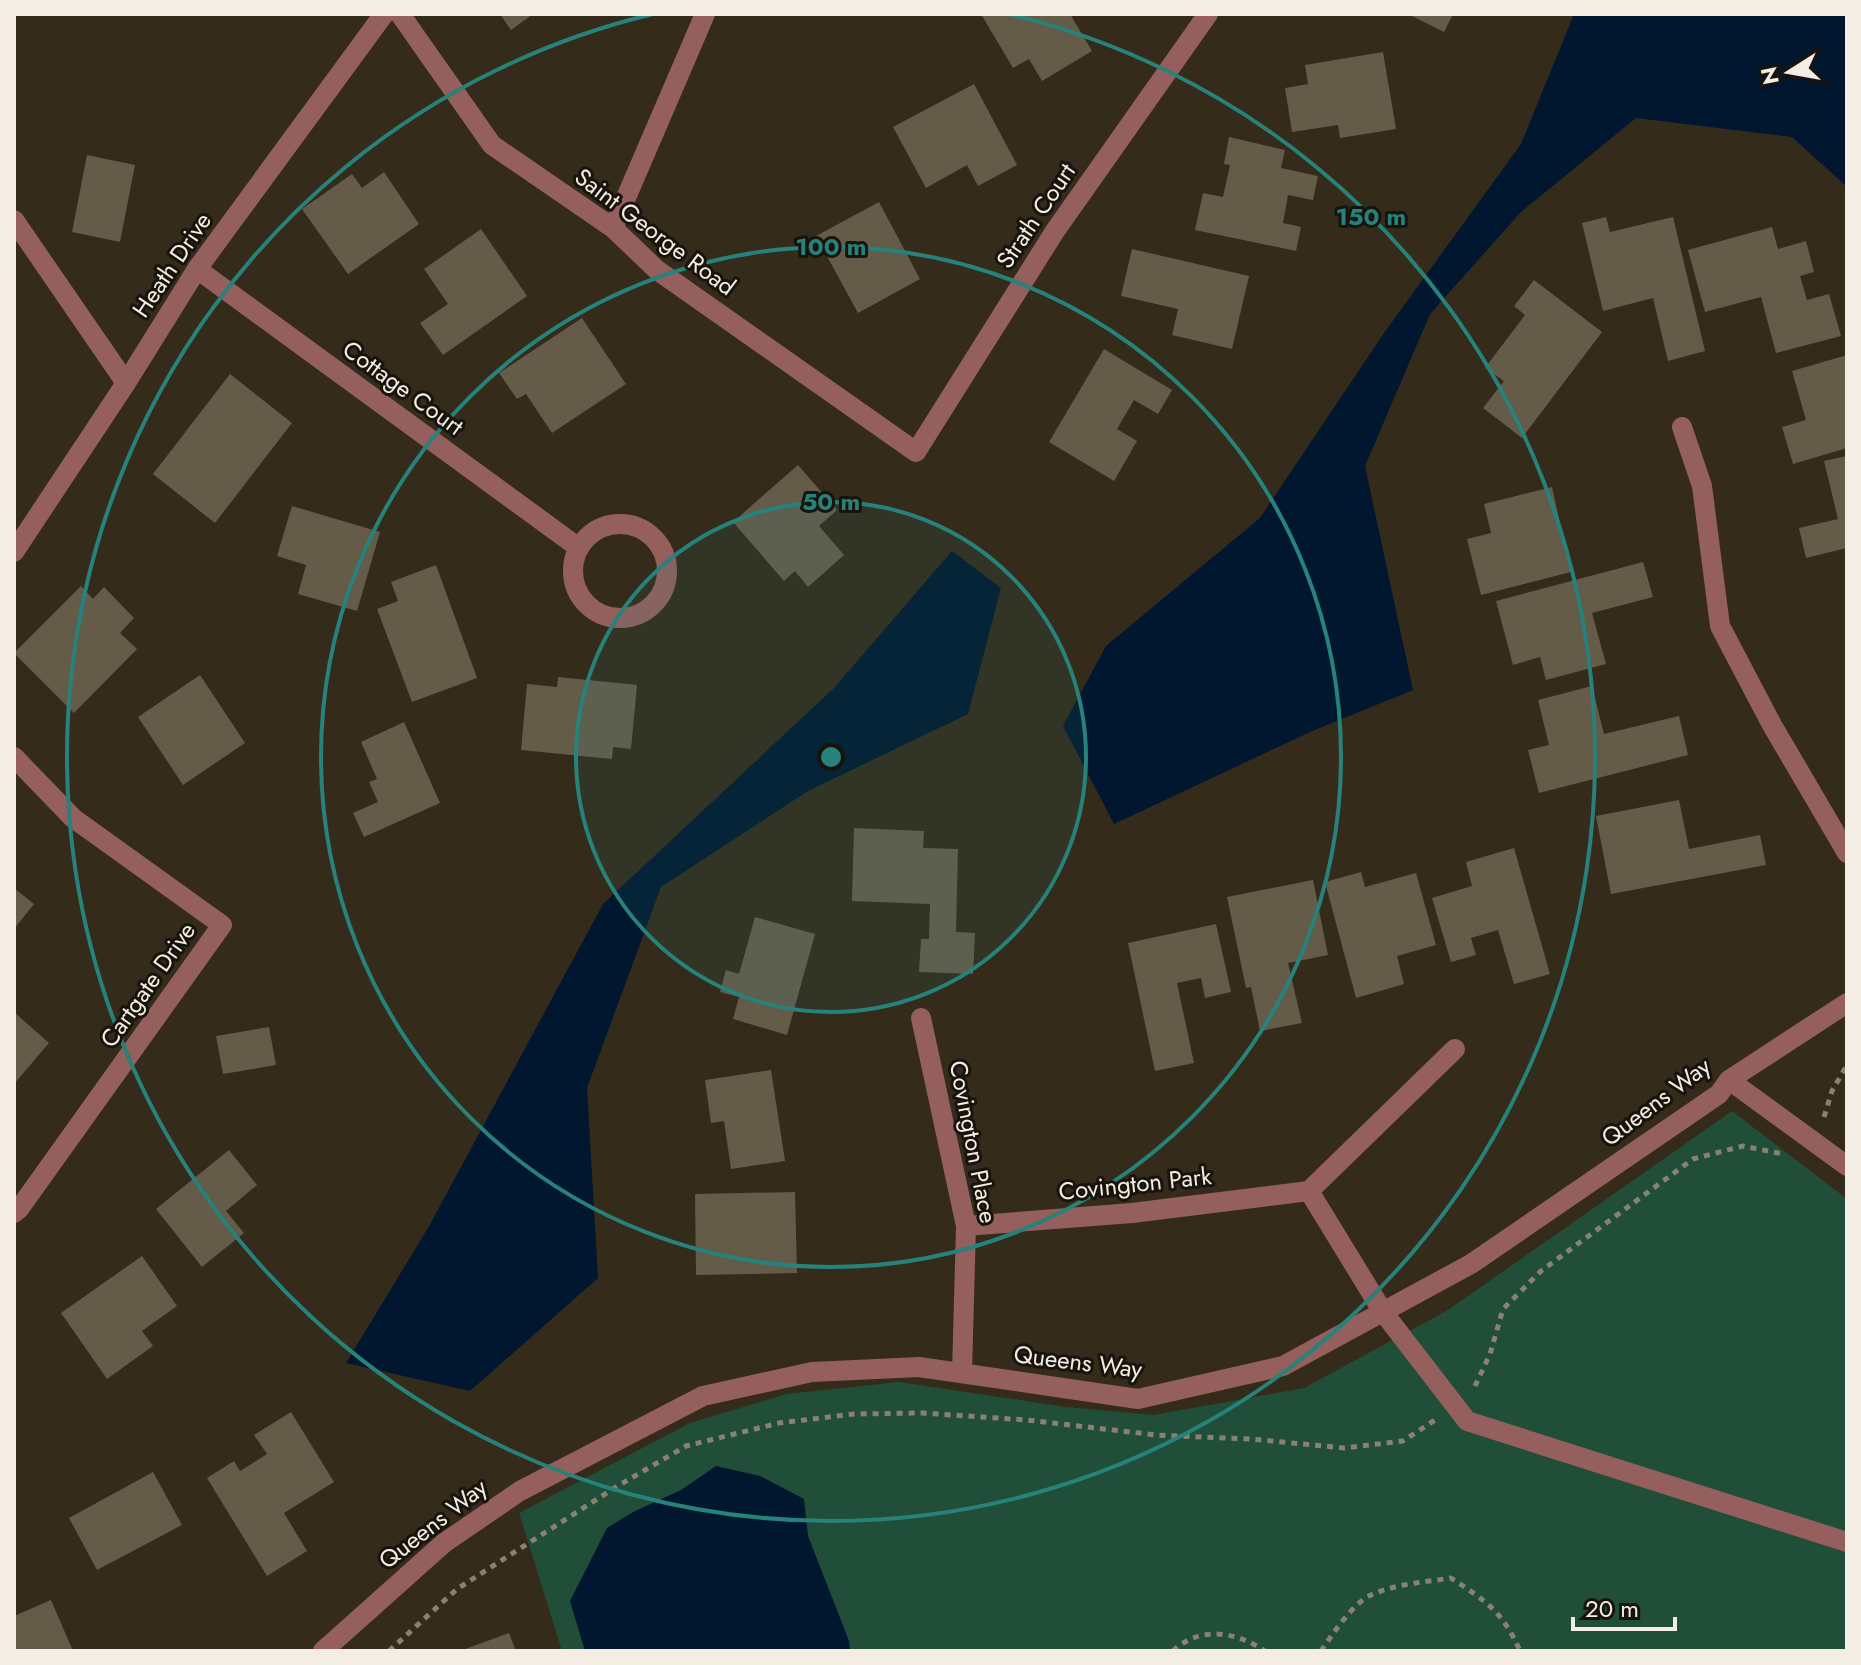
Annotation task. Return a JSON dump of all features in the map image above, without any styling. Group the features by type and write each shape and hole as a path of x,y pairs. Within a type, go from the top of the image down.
{"street":[{"name":"Heath Drive","path":"14,552 197,269 384,14"},
{"name":"Saint George Road","path":"400,14 492,145 613,228 657,270 916,452"},
{"path":"613,228 705,14"},
{"name":"Strath Court","path":"916,452 1055,231 1208,14"},
{"path":"14,220 126,383"},
{"name":"Cottage Court","path":"197,269 579,548"},
{"path":"1682,427 1702,486 1720,626 1772,725 1847,853"},
{"path":"625,524 643,529 657,541 665,558 667,577 661,594 650,608 633,617 615,618 597,613 583,601 575,584 573,566 579,548 590,534 607,525 625,524"},
{"name":"Cartgate Drive","path":"14,757 73,818 222,925 14,1213"},
{"name":"Queens Way","path":"323,1651 444,1543 520,1491 703,1396 812,1372 919,1367 1138,1399 1283,1366 1471,1264 1719,1094 1729,1080 1847,1003"},
{"name":"Covington Place","path":"921,1018 966,1226 962,1373"},
{"path":"1455,1049 1309,1191 1383,1312 1467,1421 1847,1542"},
{"path":"1729,1080 1847,1166"},
{"name":"Covington Park","path":"966,1226 1132,1213 1309,1191"}],"path":[{"path":"1321,1651 1369,1595 1451,1578 1482,1598 1509,1624 1520,1651"},
{"path":"1173,1651 1198,1635 1228,1634 1248,1640 1265,1651"}],"green space":[{"path":"1732,1111 1847,1199 1847,1651 562,1651 519,1513 690,1423 786,1394 899,1382 1066,1407 1153,1415 1304,1388 1448,1310"}],"water":[{"path":"1574,14 1847,14 1847,187 1792,137 1636,118 1521,212 1430,314 1365,466 1413,690 1310,732 1114,824 1063,726 1106,646 1260,518 1384,333 1521,144"},
{"path":"952,551 1001,588 968,714 808,791 661,887 587,1088 598,1278 470,1391 346,1363 428,1228 603,904 834,688"},
{"path":"716,1466 760,1476 804,1499 808,1536 849,1641 850,1651 585,1651 570,1601 607,1528 681,1490"}],"building":[{"path":"500,14 533,14 511,30"},
{"path":"981,14 1070,14 1092,51 1042,81 1029,59 1013,68"},
{"path":"1408,14 1453,14 1444,32"},
{"path":"1383,52 1396,129 1340,138 1338,125 1292,132 1285,88 1308,84 1305,65"},
{"path":"974,84 1017,165 978,186 967,165 926,188 893,127"},
{"path":"1229,137 1285,150 1281,168 1318,176 1313,200 1288,195 1283,223 1301,227 1296,251 1195,230 1203,193 1223,197 1230,165 1224,164"},
{"path":"87,155 135,165 120,242 72,232"},
{"path":"384,172 419,224 348,274 302,209 352,174 362,188"},
{"path":"879,202 920,279 858,313 816,236"},
{"path":"1606,217 1610,232 1673,217 1705,351 1668,361 1653,298 1603,311 1582,223"},
{"path":"1772,227 1778,249 1806,241 1814,272 1800,276 1807,300 1829,294 1841,336 1776,353 1761,297 1705,312 1688,250"},
{"path":"481,229 527,296 443,355 420,323 448,304 424,269"},
{"path":"1132,249 1249,276 1232,349 1172,335 1178,309 1121,296"},
{"path":"1534,280 1602,332 1522,438 1483,408 1504,381 1485,368 1525,315 1514,306"},
{"path":"582,318 626,384 552,433 526,394 517,399 499,373"},
{"path":"1104,349 1172,390 1158,414 1134,400 1117,429 1137,441 1114,481 1049,442"},
{"path":"1847,355 1847,448 1793,464 1782,427 1806,420 1792,371"},
{"path":"230,374 292,423 215,523 153,474"},
{"path":"1847,456 1847,548 1806,558 1799,528 1838,519 1824,461"},
{"path":"798,465 837,510 819,526 844,555 808,587 795,571 784,581 733,522"},
{"path":"1552,487 1571,572 1481,595 1467,539 1491,533 1484,504"},
{"path":"292,506 380,532 357,611 298,594 306,565 277,556"},
{"path":"1643,562 1653,597 1592,613 1606,664 1546,680 1540,657 1513,665 1496,601"},
{"path":"436,565 477,678 412,702 377,609 398,601 391,582"},
{"path":"81,586 93,599 104,587 134,618 120,633 137,649 74,713 14,653"},
{"path":"200,675 245,743 183,785 138,717"},
{"path":"558,677 637,685 631,749 613,747 612,759 521,750 527,684 557,687"},
{"path":"1592,686 1604,734 1679,716 1688,755 1539,793 1528,750 1549,745 1538,700"},
{"path":"404,722 440,803 364,837 353,813 378,802 369,782 377,779 361,742"},
{"path":"1679,800 1689,849 1760,835 1766,865 1611,894 1596,816"},
{"path":"854,828 924,831 923,848 958,849 956,932 975,933 973,974 919,972 921,939 929,939 930,904 852,901"},
{"path":"1514,848 1550,974 1514,984 1498,930 1471,938 1476,955 1451,962 1432,898 1472,886 1466,862"},
{"path":"1361,872 1365,887 1416,873 1436,945 1397,956 1404,984 1356,998 1325,882"},
{"path":"1313,880 1328,955 1288,963 1302,1023 1260,1031 1251,987 1246,988 1227,897"},
{"path":"14,888 34,904 14,929"},
{"path":"755,917 815,934 787,1035 733,1019 739,997 720,992 726,970 739,974"},
{"path":"1216,924 1231,992 1205,998 1201,978 1177,983 1194,1063 1155,1071 1128,943"},
{"path":"14,1012 49,1043 14,1084"},
{"path":"269,1027 276,1065 223,1074 216,1036"},
{"path":"771,1070 785,1161 731,1169 724,1121 711,1123 705,1080"},
{"path":"229,1150 257,1185 226,1211 244,1233 202,1267 156,1209"},
{"path":"795,1192 797,1273 696,1275 695,1194"},
{"path":"142,1256 177,1306 142,1331 153,1346 107,1379 61,1313"},
{"path":"291,1412 334,1482 284,1513 307,1551 267,1576 207,1478 234,1461 240,1471 267,1454 254,1435"},
{"path":"153,1472 182,1525 97,1570 69,1518"},
{"path":"51,1600 73,1651 14,1651 14,1616"},
{"path":"509,1633 516,1651 460,1651"}]}
